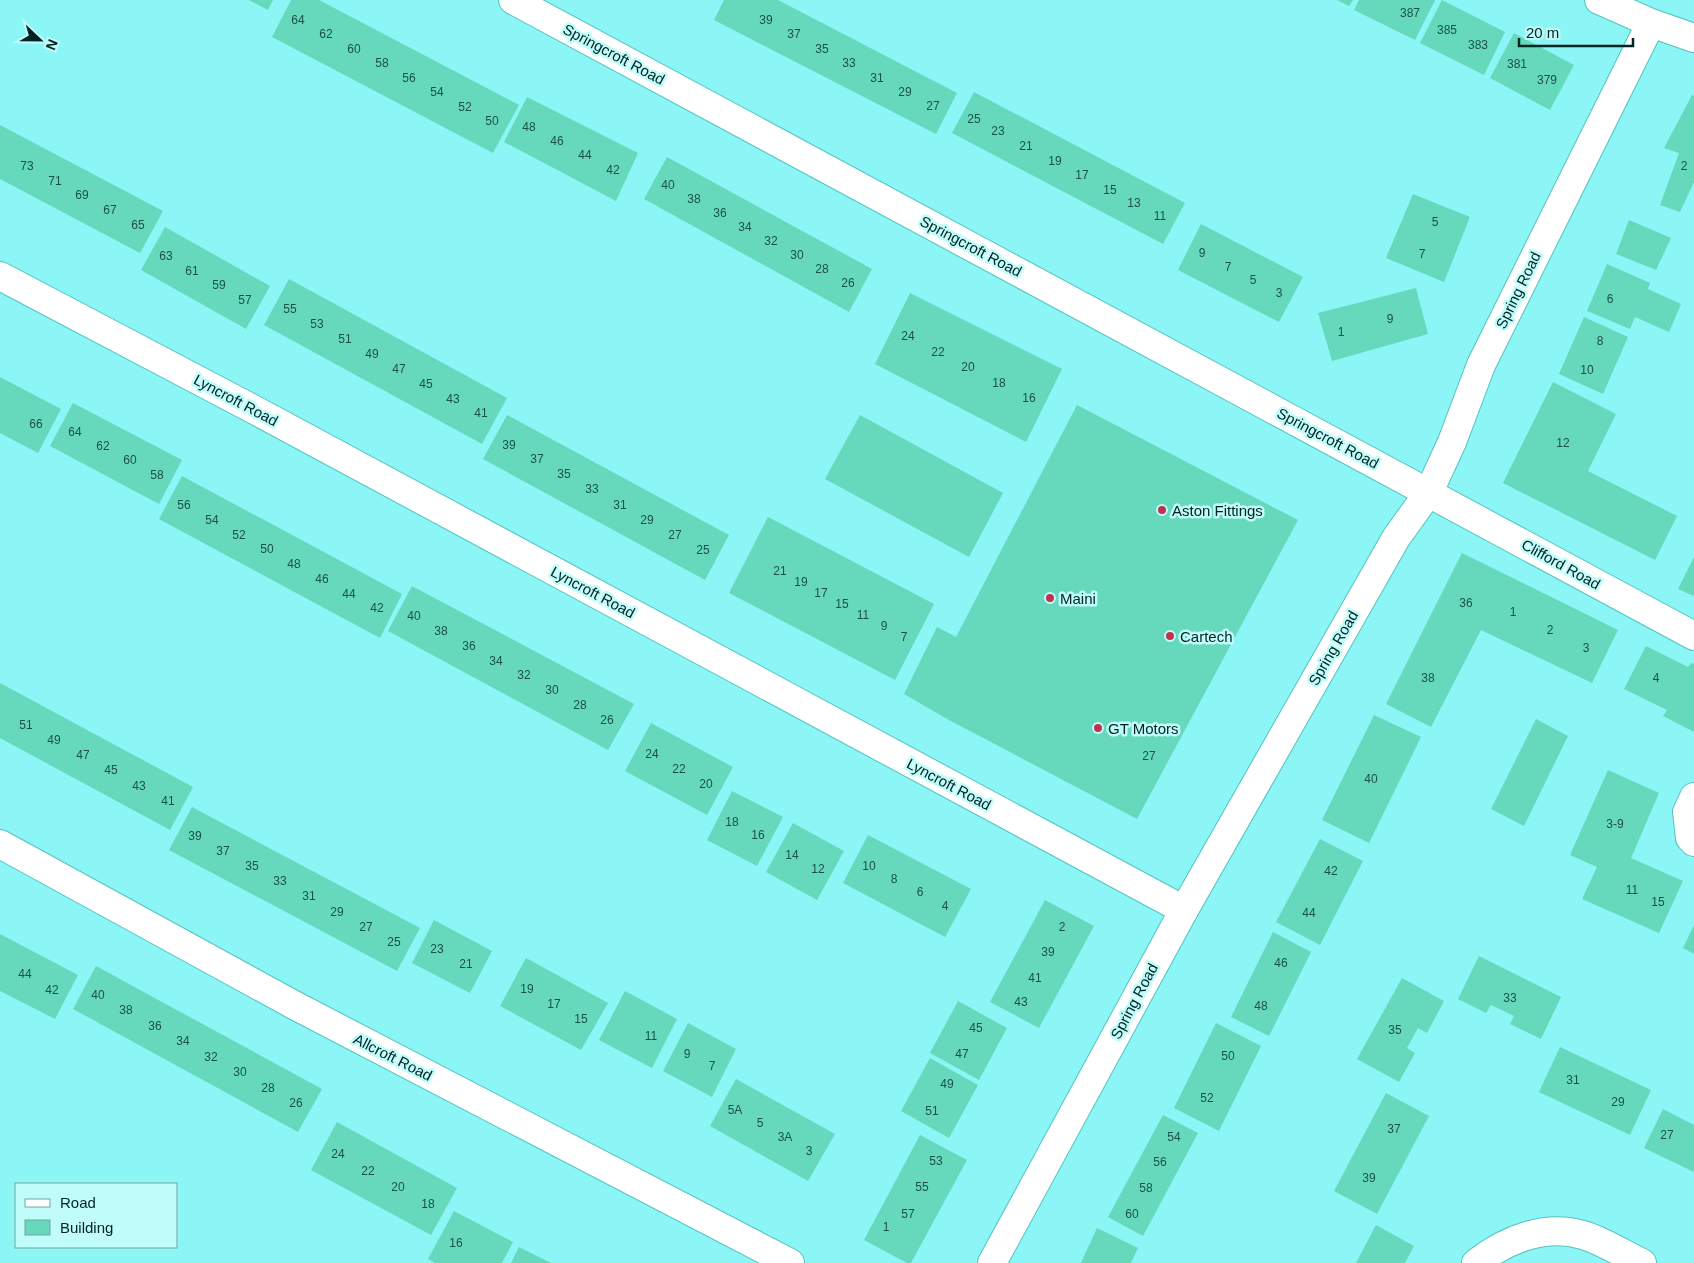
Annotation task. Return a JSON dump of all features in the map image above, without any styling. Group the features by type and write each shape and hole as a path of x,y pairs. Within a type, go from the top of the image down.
{"street":[{"name":"Springcroft Road","path":"513,0 1429,492"},
{"path":"1599,0 1651,23 1694,38"},
{"name":"Spring Road","path":"992,1263 1184,910 1396,538 1429,492 1452,442 1481,366 1651,23"},
{"name":"Lyncroft Road","path":"0,276 260,413 1184,910"},
{"name":"Clifford Road","path":"1429,492 1694,636"},
{"path":"1694,797 1687,812 1690,838 1694,842"},
{"name":"Allcroft Road","path":"0,844 294,1005 790,1263"},
{"path":"1476,1263 1517,1238 1551,1230 1584,1235 1642,1263"}],"building":[{"path":"249,0 273,0 268,10"},
{"path":"291,0 319,0 519,105 493,153 272,37"},
{"path":"724,0 778,0 957,93 936,134 714,20"},
{"path":"1337,0 1353,0 1349,6"},
{"path":"1359,0 1435,0 1415,40 1354,10"},
{"path":"1442,0 1505,32 1484,75 1420,43"},
{"path":"1514,33 1574,65 1550,110 1490,78"},
{"path":"974,92 1185,203 1163,244 952,133"},
{"path":"1692,95 1694,96 1694,182 1680,212 1660,205 1679,153 1664,148"},
{"path":"527,97 638,153 616,201 504,142"},
{"path":"0,125 163,211 140,253 0,179"},
{"path":"667,157 872,269 849,312 644,199"},
{"path":"1413,194 1470,217 1444,282 1386,258"},
{"path":"1629,220 1671,238 1656,270 1616,254"},
{"path":"1201,224 1303,277 1279,322 1178,270"},
{"path":"165,227 270,286 246,329 141,270"},
{"path":"1607,264 1650,283 1648,289 1681,304 1669,332 1635,317 1630,329 1587,311"},
{"path":"289,279 507,398 482,444 264,325"},
{"path":"1416,288 1428,334 1332,361 1318,313"},
{"path":"910,293 1062,369 1026,442 875,364"},
{"path":"1584,317 1628,337 1603,394 1559,374"},
{"path":"0,377 61,409 38,453 0,433"},
{"path":"1553,382 1616,414 1588,471 1677,516 1655,560 1503,483"},
{"path":"73,403 182,460 159,504 50,446"},
{"path":"1077,405 1298,520 1137,819 947,719 904,694 937,627 956,637"},
{"path":"507,415 729,535 705,580 483,459"},
{"path":"860,415 1003,493 969,557 825,479"},
{"path":"182,476 402,594 380,638 159,519"},
{"path":"768,517 934,604 895,680 729,593"},
{"path":"1462,553 1618,630 1592,683 1481,630 1431,727 1386,704"},
{"path":"1694,557 1694,596 1678,589"},
{"path":"412,586 634,704 608,750 388,631"},
{"path":"1646,646 1688,667 1691,663 1694,664 1694,732 1663,716 1667,710 1624,689"},
{"path":"0,683 193,787 170,830 0,738"},
{"path":"1374,715 1421,737 1369,843 1322,820"},
{"path":"1536,719 1568,736 1524,826 1491,809"},
{"path":"651,723 733,767 707,815 625,771"},
{"path":"1608,770 1659,793 1631,858 1683,881 1659,933 1582,899 1597,867 1570,855"},
{"path":"732,791 783,817 757,866 707,840"},
{"path":"192,807 420,928 397,971 169,850"},
{"path":"793,823 844,851 817,900 766,872"},
{"path":"868,835 971,889 945,937 843,883"},
{"path":"1320,839 1363,861 1320,945 1276,922"},
{"path":"1045,900 1094,926 1039,1028 990,1002"},
{"path":"434,920 492,951 470,993 412,963"},
{"path":"1694,925 1694,954 1683,948"},
{"path":"1273,932 1311,952 1269,1036 1231,1017"},
{"path":"0,934 78,975 55,1019 0,991"},
{"path":"1479,956 1561,997 1541,1039 1510,1024 1514,1016 1491,1005 1486,1013 1458,999"},
{"path":"526,958 608,1003 581,1050 500,1006"},
{"path":"96,966 322,1089 298,1132 73,1009"},
{"path":"1402,978 1444,1001 1427,1033 1418,1028 1407,1048 1415,1053 1399,1082 1357,1059"},
{"path":"625,991 677,1019 652,1068 599,1040"},
{"path":"958,1001 1007,1028 979,1080 930,1053"},
{"path":"688,1023 736,1049 712,1097 663,1071"},
{"path":"1216,1023 1261,1046 1219,1131 1174,1108"},
{"path":"1560,1047 1651,1090 1630,1135 1539,1092"},
{"path":"930,1058 978,1085 949,1138 901,1111"},
{"path":"736,1079 835,1134 808,1181 710,1126"},
{"path":"1386,1093 1429,1116 1377,1214 1334,1191"},
{"path":"1663,1109 1694,1125 1694,1172 1644,1148"},
{"path":"1163,1115 1198,1133 1143,1236 1108,1217"},
{"path":"337,1122 457,1188 431,1235 311,1170"},
{"path":"920,1135 967,1160 911,1263 907,1263 864,1240"},
{"path":"454,1211 513,1242 502,1263 435,1263 428,1259"},
{"path":"1376,1225 1414,1246 1405,1263 1356,1263"},
{"path":"1097,1228 1138,1248 1131,1263 1081,1263"},
{"path":"519,1247 551,1263 511,1263"}],"place":[{"name":"Aston Fittings","path":"1162,510"},
{"name":"Maini","path":"1050,598"},
{"name":"Cartech","path":"1170,636"},
{"name":"GT Motors","path":"1098,728"}]}
